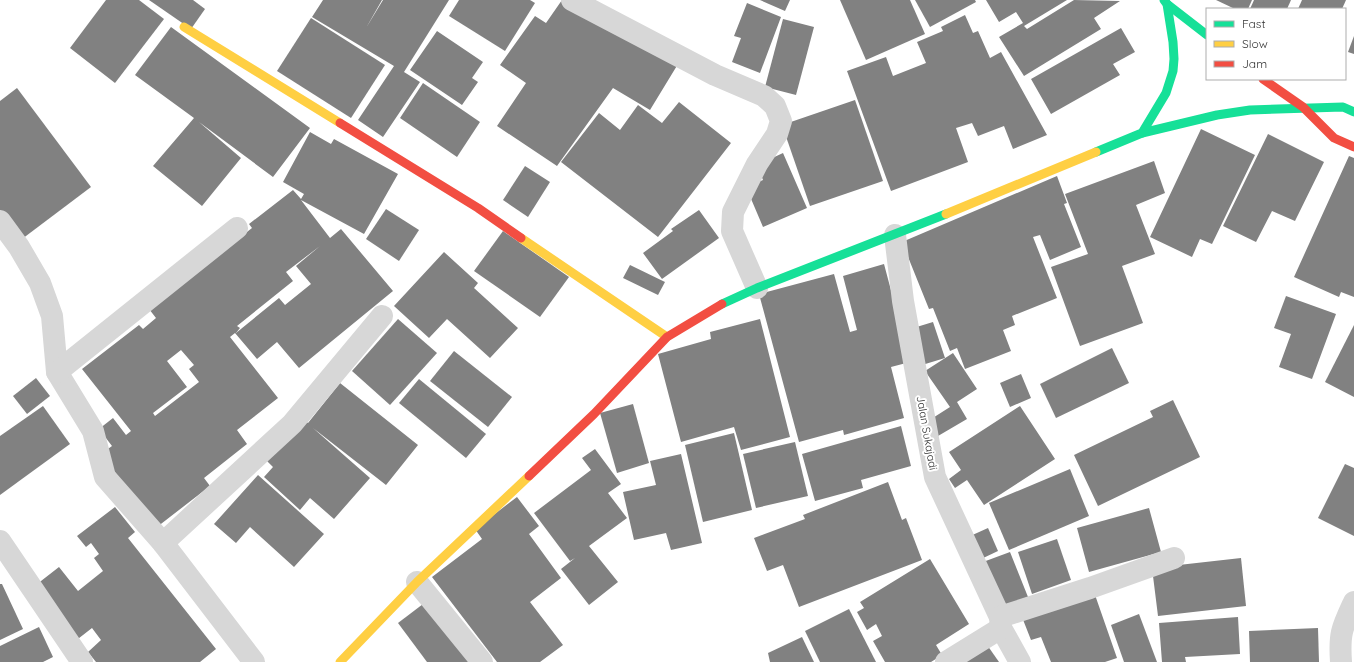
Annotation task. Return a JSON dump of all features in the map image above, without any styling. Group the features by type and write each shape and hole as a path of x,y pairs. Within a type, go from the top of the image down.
{"street":[{"path":"572,0 715,75 764,96 779,112 781,121 777,134 756,164 733,212 732,231 757,288"},
{"path":"1165,2 1206,34"},
{"path":"1142,133 1160,108 1167,90 1173,67 1174,48 1165,2"},
{"path":"184,27 478,208 667,337"},
{"path":"1264,80 1282,94 1303,107 1334,138 1354,147"},
{"path":"340,662 417,582 576,431 667,337 721,305 757,288 895,235 1142,133 1250,110 1303,107 1343,107 1354,112"},
{"path":"0,221 20,247 40,283 52,316 57,372 93,431 104,477 163,543 254,662"},
{"path":"57,372 237,228"},
{"name":"Jalan Sukajadi","path":"895,235 903,301 935,477 1020,662"},
{"path":"163,543 292,424 382,316"},
{"path":"0,540 82,662"},
{"path":"946,662 1001,623 1090,588 1174,558"},
{"path":"417,582 482,662"},
{"path":"1341,662 1340,641 1342,630 1354,602"}],"building":[{"path":"106,0 139,0 164,19 115,83 70,48"},
{"path":"149,0 193,0 205,9 191,29"},
{"path":"323,0 382,0 366,28 383,0 449,0 404,72 420,82 383,137 358,120 394,66 312,17"},
{"path":"459,0 530,0 535,3 505,51 449,16"},
{"path":"562,0 678,64 650,110 613,88 557,166 497,126 526,83 500,65 535,16 546,23"},
{"path":"760,0 790,0 785,11"},
{"path":"840,0 910,0 925,34 866,60"},
{"path":"915,0 975,0 976,2 930,27"},
{"path":"986,0 1067,0 1024,26 1027,29 1074,0 1120,1 1094,18 1101,29 1024,76 999,37 1023,23 1016,12 999,22"},
{"path":"1216,0 1252,0 1248,8 1233,8"},
{"path":"1254,0 1291,0 1287,8 1250,8"},
{"path":"1302,0 1346,0 1342,8 1298,8"},
{"path":"747,3 781,17 760,73 732,62 741,38 734,36"},
{"path":"965,15 973,33 978,31 990,58 1001,52 1047,135 1013,149 1004,126 978,136 972,123 956,128 968,162 891,191 847,71 886,57 893,76 926,63 917,42 943,31 941,27"},
{"path":"311,18 385,65 351,118 277,71"},
{"path":"783,19 814,27 796,95 765,87"},
{"path":"171,27 310,128 273,177 199,122 241,158 202,206 153,166 194,118 135,75"},
{"path":"1121,28 1135,52 1113,64 1120,75 1051,114 1031,79"},
{"path":"437,31 483,62 472,78 478,82 462,105 410,70"},
{"path":"1354,36 1354,54 1348,52"},
{"path":"423,83 480,122 457,157 400,118"},
{"path":"17,88 91,187 22,239 0,210 0,101"},
{"path":"855,100 883,181 810,206 782,125"},
{"path":"679,102 731,143 658,237 561,162 599,113 620,130 638,105 662,123"},
{"path":"1201,129 1255,155 1212,244 1200,239 1192,257 1150,237"},
{"path":"310,132 331,144 334,139 398,174 364,234 301,200 330,238 341,229 393,291 299,368 277,342 257,359 235,333 230,337 278,398 237,430 247,444 204,478 210,486 157,527 101,454 112,446 99,429 113,418 126,435 131,431 82,369 139,325 143,329 156,318 149,309 252,228 249,224 293,190 301,199 304,194 283,182","holes":["320,246 296,266 311,284 285,305 279,298 236,333 240,328 237,326 293,281 286,272","181,350 194,365 189,369 199,382 155,416 153,413 187,387 167,361"]},
{"path":"1268,134 1324,162 1295,221 1272,211 1256,242 1223,226"},
{"path":"783,153 807,208 763,227 746,187 763,180 757,165"},
{"path":"1349,156 1354,158 1354,297 1341,292 1339,297 1294,277"},
{"path":"1154,161 1165,193 1136,205 1155,254 1122,266 1143,323 1080,346 1051,267 1088,254 1065,194"},
{"path":"525,166 550,182 528,217 503,200"},
{"path":"1057,176 1067,203 1064,204 1081,247 1050,260 1040,235 1033,237 1057,298 1012,316 1015,325 1003,330 1011,351 965,369 957,348 950,351 933,308 929,309 902,242"},
{"path":"386,209 419,230 399,261 366,239"},
{"path":"699,210 719,238 662,279 643,253 673,231 671,229"},
{"path":"503,231 569,277 540,317 474,271"},
{"path":"444,252 478,283 474,288 518,328 490,358 447,319 429,338 394,306"},
{"path":"884,264 910,362 891,367 904,418 844,435 843,430 799,442 759,294 834,274 850,332 857,330 843,276"},
{"path":"630,265 665,282 658,295 623,278"},
{"path":"1286,296 1336,314 1312,379 1279,367 1291,334 1274,328"},
{"path":"398,319 437,353 390,405 352,371"},
{"path":"760,319 790,437 741,450 734,427 681,442 658,354 711,339 710,332"},
{"path":"933,322 945,358 922,365 910,329"},
{"path":"1354,325 1354,397 1325,382"},
{"path":"1112,348 1129,383 1056,418 1040,384"},
{"path":"454,351 512,397 488,427 430,381"},
{"path":"953,353 977,389 957,402 967,419 938,436 928,421 950,407 925,371"},
{"path":"1021,374 1031,398 1010,407 1000,383"},
{"path":"36,378 50,396 27,414 13,396"},
{"path":"419,379 486,434 466,458 399,403"},
{"path":"340,383 418,445 386,485 313,428 370,478 334,519 310,498 300,510 264,477 273,467 267,461 303,419 308,423"},
{"path":"1173,400 1200,457 1098,506 1074,455 1153,417 1150,411"},
{"path":"633,404 649,463 617,473 600,413"},
{"path":"43,406 70,444 0,495 0,436"},
{"path":"1020,406 1055,459 984,505 967,480 955,488 949,479 961,470 949,452"},
{"path":"901,426 911,466 861,480 863,488 815,501 802,454"},
{"path":"734,433 752,510 703,522 685,445"},
{"path":"795,442 808,496 756,508 743,454"},
{"path":"595,449 621,484 608,493 627,518 589,546 618,582 589,605 561,569 575,558 570,561 534,513 591,470 582,458"},
{"path":"681,454 702,543 671,550 666,533 634,540 623,492 656,485 650,461"},
{"path":"1345,464 1354,468 1354,536 1318,518"},
{"path":"1070,469 1089,516 1009,550 989,503"},
{"path":"258,475 324,534 294,567 250,527 236,543 214,524"},
{"path":"888,482 902,520 906,518 922,560 799,607 783,565 767,571 754,538 805,519 803,515"},
{"path":"517,497 539,526 529,534 561,578 530,602 563,645 540,662 497,662 432,577 482,539 475,529"},
{"path":"115,507 135,532 128,538 216,649 200,662 96,662 88,652 101,640 92,628 74,642 32,588 59,567 78,591 103,571 94,558 99,554 91,543 86,547 77,536"},
{"path":"1149,508 1161,552 1089,572 1077,528"},
{"path":"988,528 998,551 979,560 968,537"},
{"path":"1057,539 1071,580 1032,594 1018,552"},
{"path":"1010,552 1028,597 1001,607 983,562"},
{"path":"1241,558 1246,606 1158,616 1152,568"},
{"path":"930,559 969,624 936,645 942,655 931,662 885,662 873,641 882,636 876,624 867,630 857,612 864,608 860,602"},
{"path":"0,584 2,584 23,629 0,640"},
{"path":"1094,592 1117,658 1105,662 1051,662 1041,637 1031,640 1020,612"},
{"path":"427,601 473,662 427,662 398,623"},
{"path":"849,609 876,662 820,662 805,631"},
{"path":"1139,614 1157,662 1124,662 1111,625"},
{"path":"1238,617 1240,654 1185,657 1186,662 1162,662 1159,623"},
{"path":"39,627 53,657 43,662 0,662 0,646"},
{"path":"1318,628 1319,662 1250,662 1249,631"},
{"path":"802,637 814,662 770,662 768,653"},
{"path":"985,642 999,662 956,662"}],"traffic: fast":[{"path":"1096,152 1142,133 1166,93 1173,71 1174,59 1167,4 1164,0"},
{"path":"1167,4 1206,34"},
{"path":"1142,133 1217,115 1250,110 1343,107 1354,112"},
{"path":"722,304 757,288 946,214"}],"traffic: slow":[{"path":"184,27 340,123"},
{"path":"946,214 1096,152"},
{"path":"521,238 667,337"},
{"path":"340,662 417,582 529,476"}],"traffic: jam":[{"path":"1264,80 1303,107 1334,138 1354,147"},
{"path":"340,123 478,208 521,238"},
{"path":"529,476 594,414 667,337 722,304"}]}
